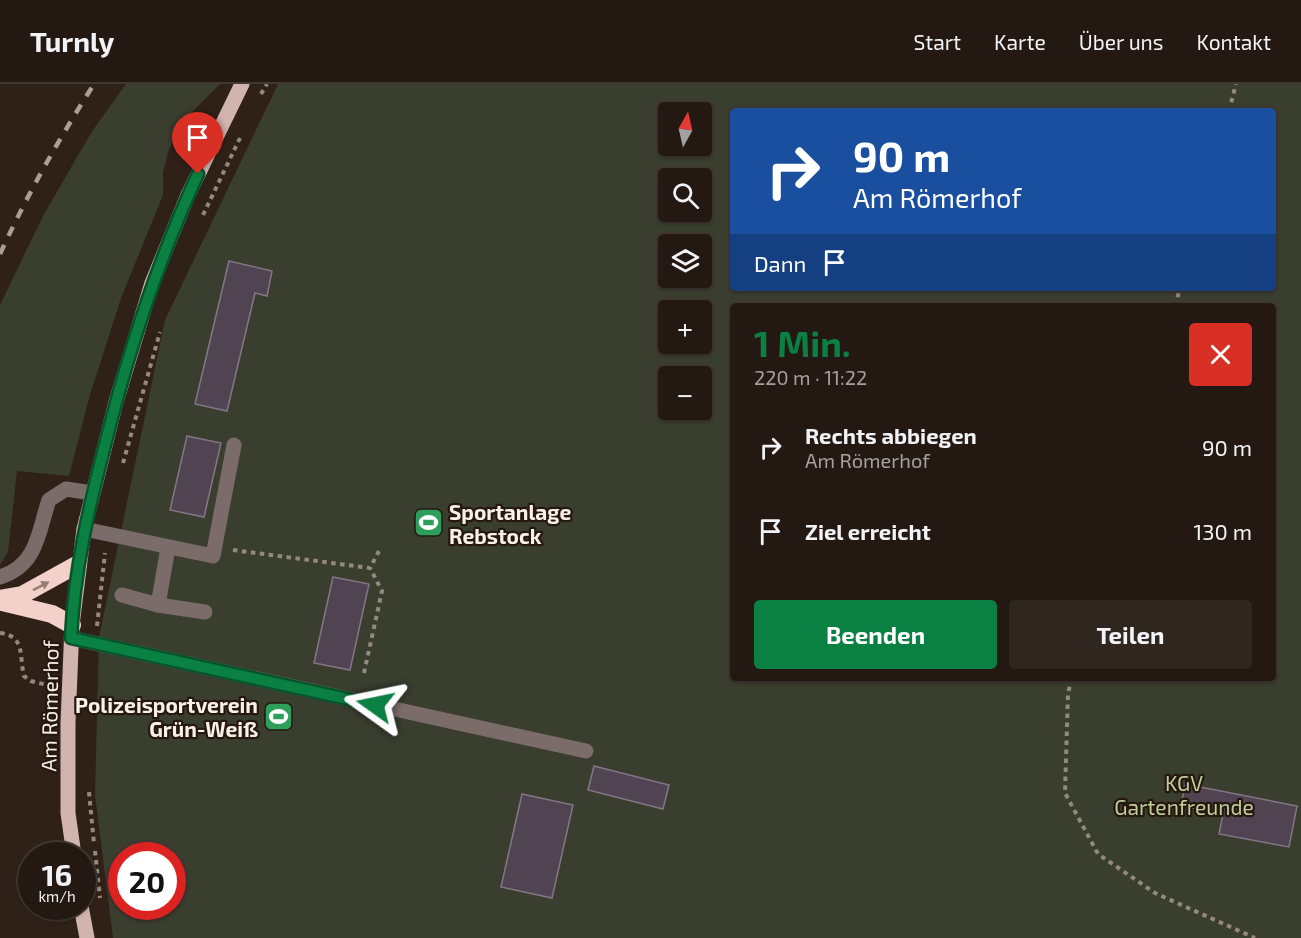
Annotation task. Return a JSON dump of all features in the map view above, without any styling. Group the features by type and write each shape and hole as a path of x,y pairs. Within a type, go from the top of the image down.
{"highway":[{"path":"0,600 22,595 78,564"},
{"path":"0,600 52,614 72,632"}],"main road":[{"name":"Am Römerhof","path":"72,842 68,813 72,632 78,564 92,493 116,402 152,283 189,195 242,84"},
{"path":"84,920 87,938"}],"lane":[{"path":"84,529 107,536 213,556 234,445"},
{"path":"0,577 12,573 32,554 49,500 66,489 92,493"},
{"path":"158,605 168,548"},
{"path":"122,595 158,605 205,612"},
{"path":"72,632 95,644 586,751"}],"path":[{"path":"258,99 267,84"},
{"path":"1230,108 1236,84"},
{"path":"198,226 243,131"},
{"path":"120,474 162,325"},
{"path":"95,644 107,536"},
{"path":"215,546 261,555 370,568"},
{"path":"370,568 379,551"},
{"path":"364,673 382,591 370,568"},
{"path":"0,633 16,639 22,648 24,676 42,685 70,689"},
{"path":"1071,681 1068,693 1065,793 1098,854 1155,893 1255,938"},
{"path":"89,789 100,906"}],"green space":[{"path":"126,84 220,84 189,115 169,149 163,172 163,195 121,298 89,398 69,476 17,471 8,552 0,565 0,305 43,216 91,133"},
{"name":"KGV Gartenfreunde","path":"278,84 1301,84 1301,938 113,938 111,920 186,920 186,842 108,842 108,898 95,795 99,637 165,320"}],"building":[{"path":"229,261 272,271 267,296 255,293 227,411 195,404"},
{"path":"187,436 221,443 204,517 170,510"},
{"path":"333,577 369,584 350,670 314,663"},
{"path":"594,766 669,785 663,809 588,790"},
{"path":"1185,784 1297,806 1289,847 1219,834 1223,814 1181,806"},
{"path":"522,794 573,805 552,898 501,887"}],"railway":[{"path":"0,254 44,168 94,84"}],"place":[{"name":"Sportanlage Rebstock","path":"428,523"},
{"name":"Polizeisportverein Grün-Weiß","path":"279,716"}],"route":[{"path":"198,174 152,283 116,402 84,529 78,564 71,638 375,705"}]}
